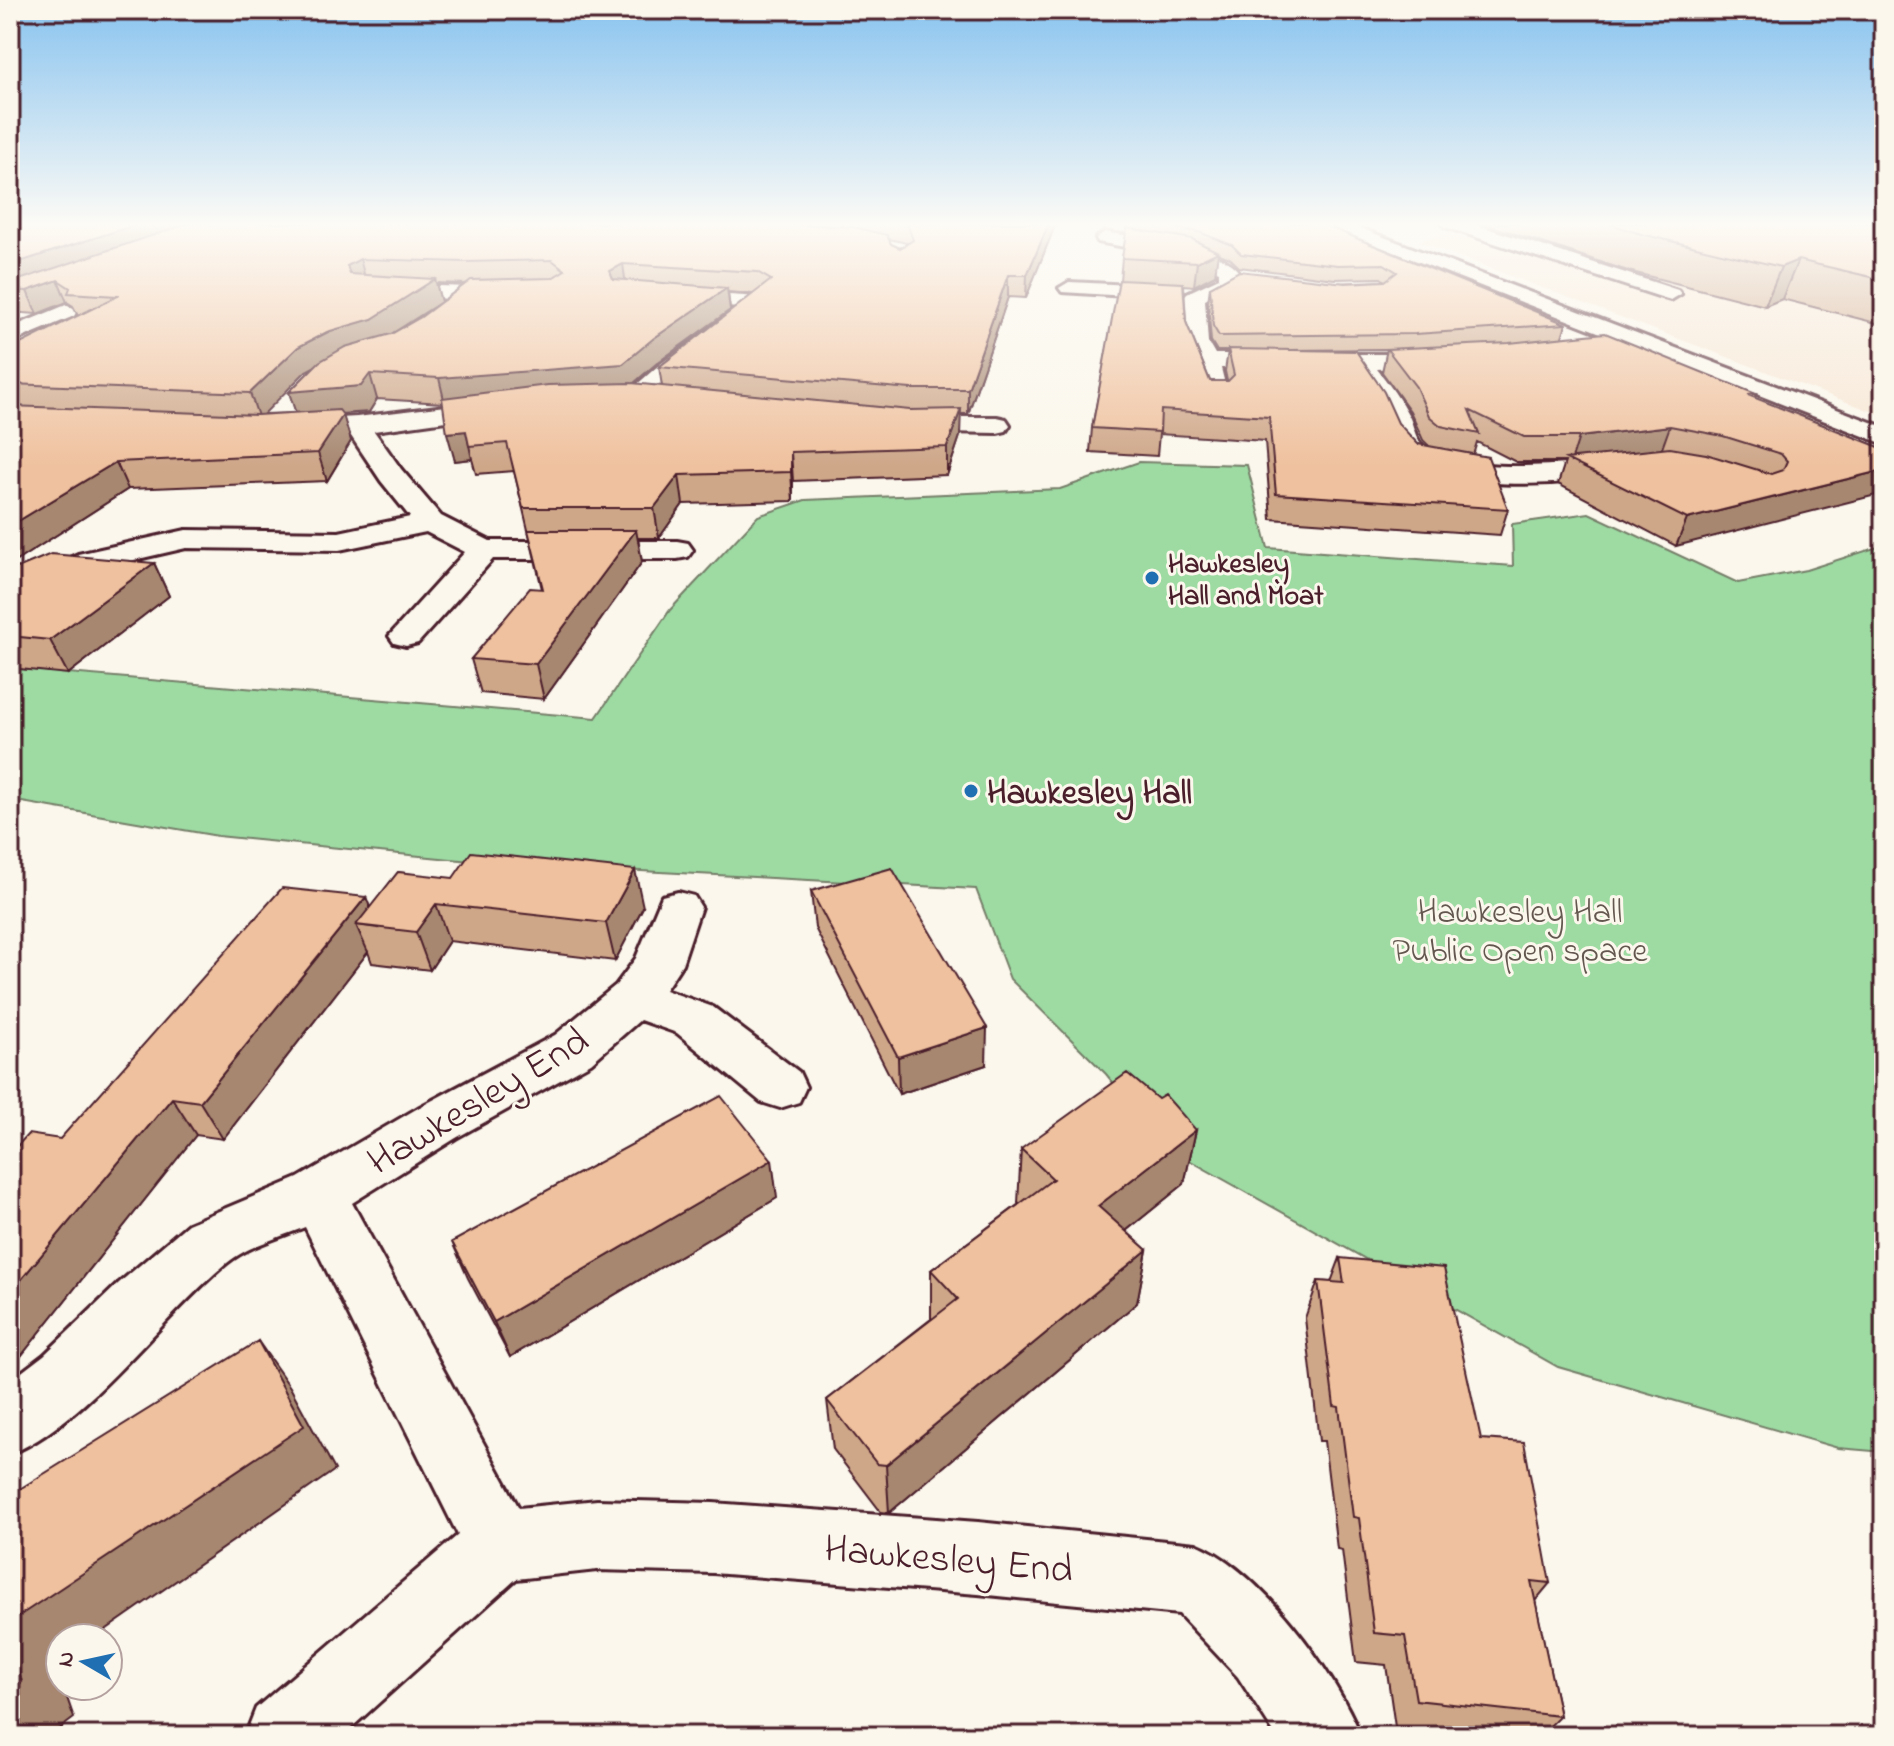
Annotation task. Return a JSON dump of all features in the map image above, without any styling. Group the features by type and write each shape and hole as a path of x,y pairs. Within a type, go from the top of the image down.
{"street":[{"path":"418,333 460,304"},
{"path":"664,403 624,399 757,304"},
{"path":"1194,304 1197,342 1207,361 1216,396"},
{"path":"1542,304 1884,436"},
{"path":"10,336 66,311"},
{"path":"1592,346 1637,341"},
{"path":"1207,361 1360,363 1471,358"},
{"path":"1360,363 1395,413 1408,446 1424,460 1471,470 1525,474 1571,473 1646,463"},
{"path":"286,408 267,430 357,425 522,405"},
{"path":"869,422 911,426 997,425"},
{"path":"357,425 391,475 430,522 484,550 677,550"},
{"path":"19,594 89,561 186,539 339,541 430,522"},
{"path":"406,636 484,550"},
{"name":"Hawkesley End","path":"10,1422 67,1377 141,1303 209,1242 318,1195 424,1131 573,1049 633,998 658,964 678,907"},
{"path":"633,998 695,1020 780,1087"},
{"path":"284,1736 501,1545 318,1195"},
{"name":"Hawkesley End","path":"501,1545 597,1535 713,1538 978,1558 1196,1580 1265,1650 1322,1736"}],"shaded area":[{"path":"1587,304 1884,304 1884,416"}],"green space":[{"name":"Hawkesley Hall Public Open space","path":"1139,462 1247,465 1268,548 1513,566 1512,524 1589,513 1738,583 1806,570 1884,545 1884,1452 1838,1448 1558,1367 1164,1146 1106,1074 1010,979 976,889 491,863 218,836 10,800 10,668 596,718 670,610 758,516 805,500 1060,489"}],"building":[{"path":"101,304 395,304 372,319 327,332 298,347 250,393 10,384 10,349"},
{"path":"438,304 703,304 623,364 439,378 370,374 361,386 289,392 319,362 345,347 391,334"},
{"path":"739,304 998,304 968,389 911,389 659,367"},
{"path":"1115,304 1185,304 1186,322 1210,381 1228,381 1234,375 1228,349 1356,351 1384,392 1398,423 1418,444 1488,457 1508,509 1276,494 1269,417 1161,410 1160,432 1092,428"},
{"path":"1211,304 1518,304 1566,324 1415,334 1219,336 1213,326"},
{"path":"1605,333 1884,449 1884,470 1687,519 1566,459 1670,448 1706,454 1771,474 1783,470 1787,461 1781,454 1723,436 1670,426 1579,437 1524,437 1469,410 1479,434 1441,426 1429,416 1416,387 1387,349 1509,343"},
{"path":"631,383 910,410 961,409 947,447 791,452 791,472 679,475 654,508 523,508 507,443 469,446 466,431 447,433 442,398 548,385"},
{"path":"10,406 257,415 339,410 343,415 318,453 116,462 10,526"},
{"path":"528,530 636,530 536,664 471,659 530,588 543,589"},
{"path":"51,554 154,563 50,640 10,636 10,571"},
{"path":"471,852 635,870 606,923 436,904 416,932 356,925 398,872 453,878"},
{"path":"892,868 987,1028 898,1057 811,891"},
{"path":"282,888 366,897 200,1102 172,1098 10,1293 10,1154 28,1134 60,1139"},
{"path":"1127,1073 1158,1099 1165,1095 1196,1130 1098,1206 1147,1250 886,1465 877,1464 827,1400 958,1299 931,1270 1053,1179 1021,1149"},
{"path":"721,1096 772,1160 494,1322 452,1242"},
{"path":"1340,1258 1444,1268 1481,1439 1524,1442 1550,1583 1531,1581 1560,1716 1416,1700 1405,1636 1374,1633 1359,1518 1353,1517 1339,1407 1334,1406 1318,1281 1344,1283"},
{"path":"258,1341 304,1426 10,1622 10,1495"},
{"path":"10,1645 22,1682 10,1691"}],"place":[{"name":"Hawkesley Hall and Moat","path":"1152,578"},
{"name":"Hawkesley Hall","path":"971,791"}]}
